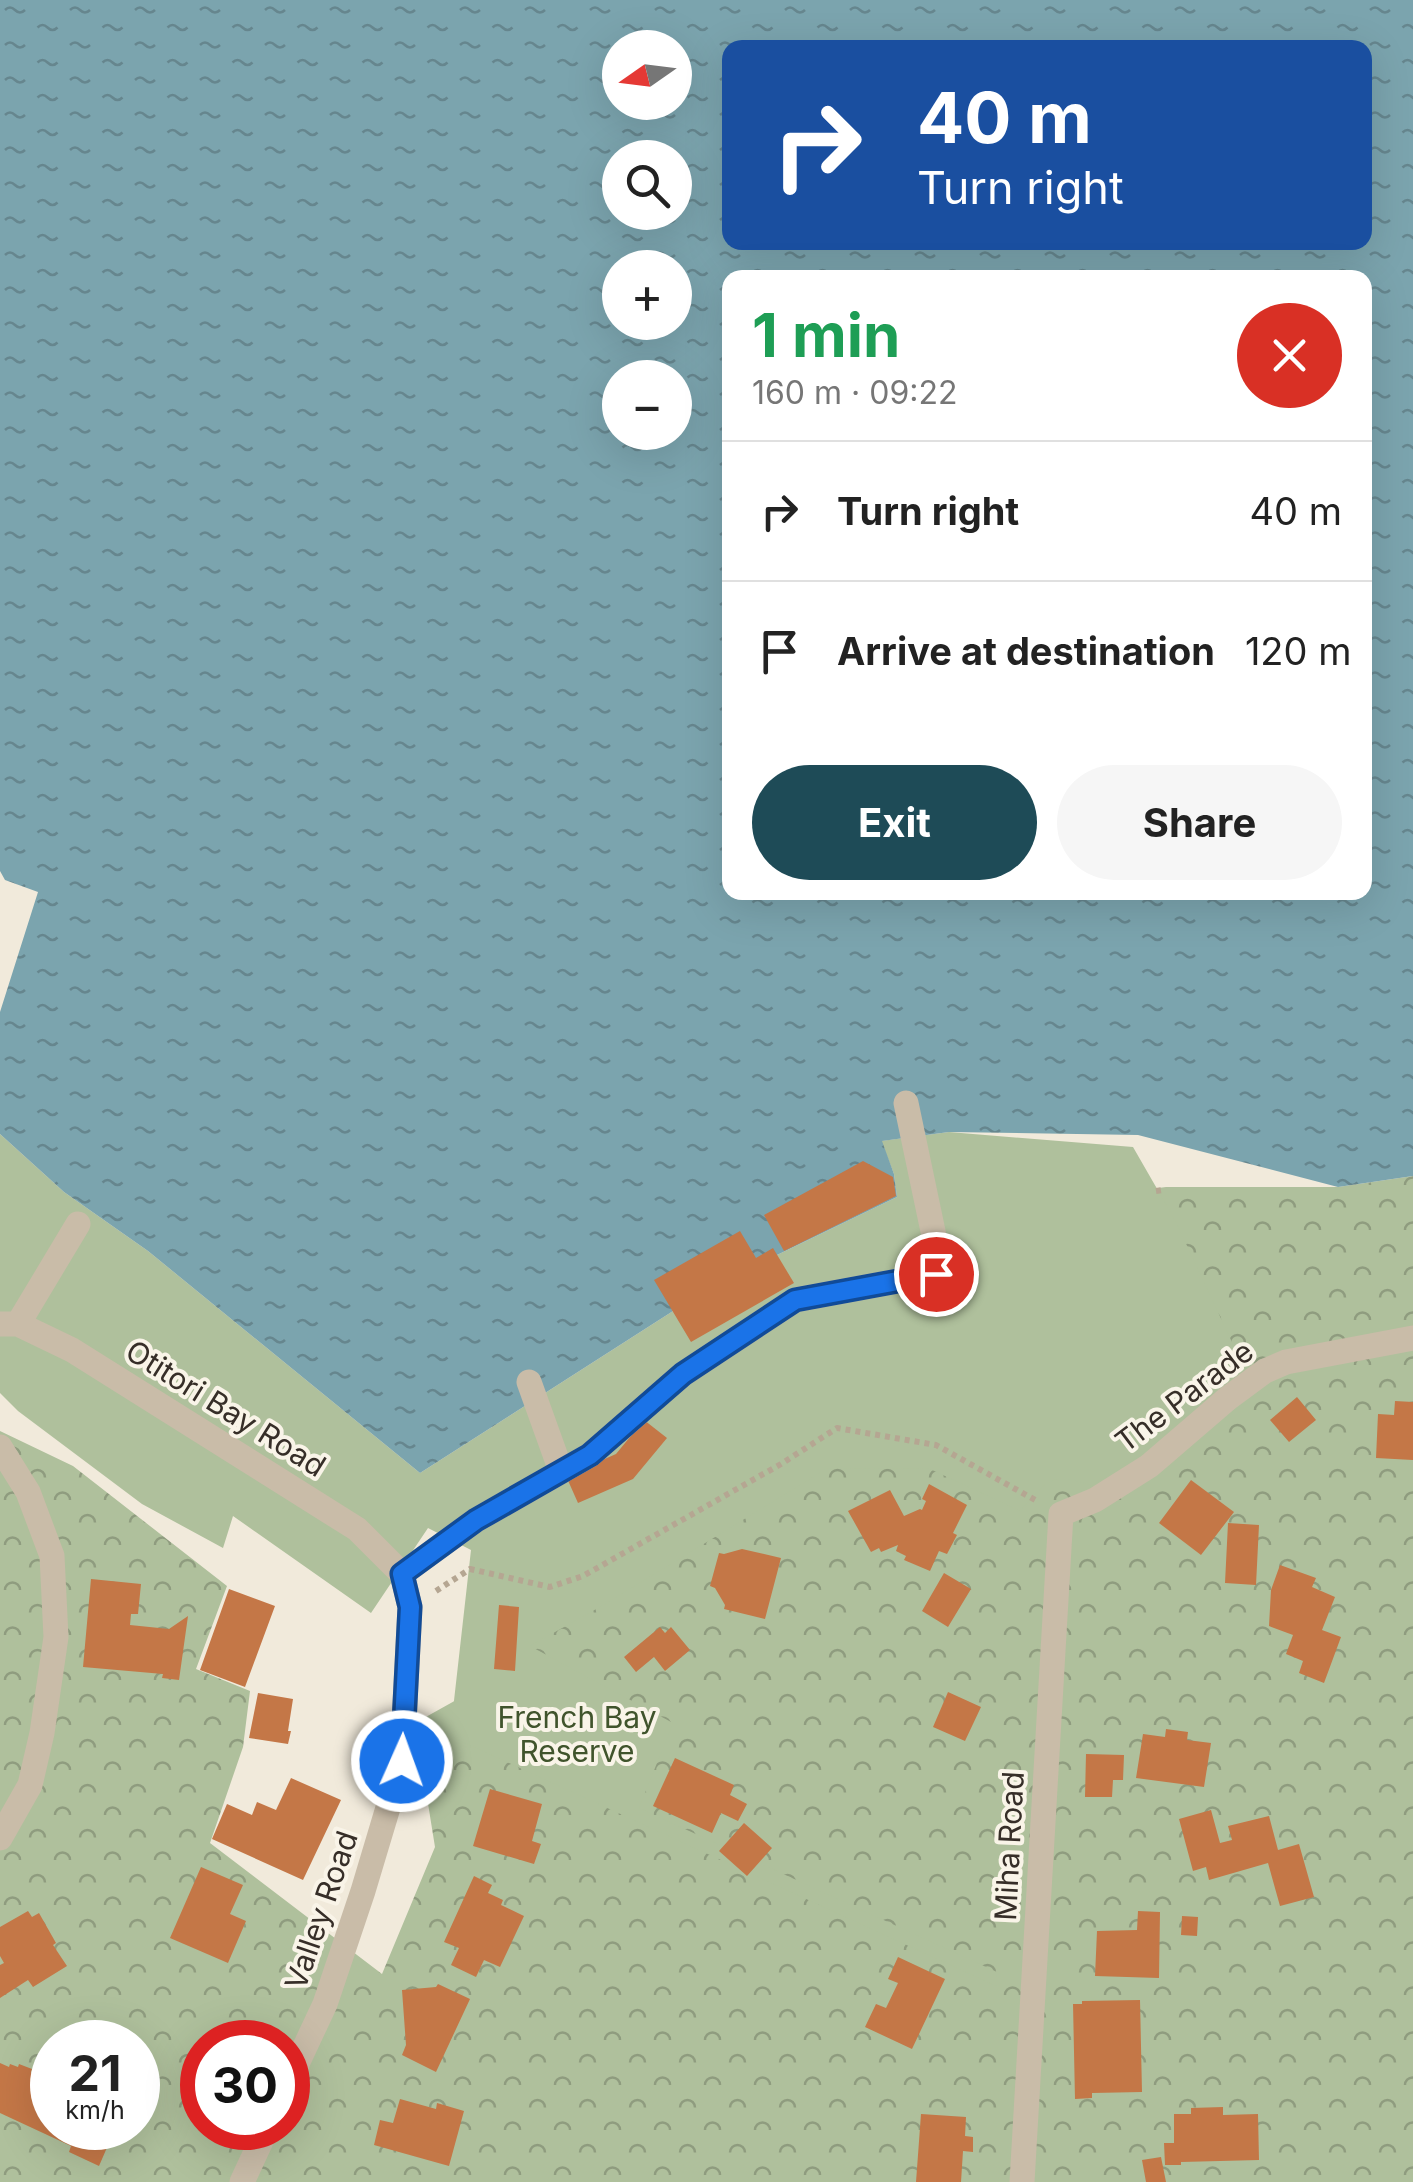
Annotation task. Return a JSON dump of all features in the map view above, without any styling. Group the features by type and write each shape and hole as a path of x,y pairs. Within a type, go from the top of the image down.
{"street":[{"path":"402,1574 476,1520 590,1455 683,1374 795,1300 936,1274 934,1236 906,1104"},
{"path":"9,1324 78,1224"},
{"name":"Otitori Bay Road","path":"9,1324 72,1350 357,1529 402,1574"},
{"name":"The Parade","path":"1060,1514 1094,1500 1149,1466 1265,1371 1286,1362 1413,1338"},
{"path":"530,1382 562,1471"},
{"path":"0,1447 28,1492 52,1556 56,1638 30,1784 0,1838"},
{"name":"Miha Road","path":"1022,2182 1060,1514"},
{"name":"Valley Road","path":"310,2036 325,2004 363,1891 402,1761 410,1607 402,1574"},
{"path":"242,2182 256,2150"}],"path":[{"path":"410,1607 470,1569 550,1587 583,1576 837,1428 936,1445 1060,1514"}],"green space":[{"name":"French Bay Reserve","path":"949,1132 1133,1147 1175,1220 1245,1370 1171,1437 1095,1487 1069,1480 1052,1481 1020,1511 930,1469 828,1468 530,1646 673,1723 639,1808 997,1972 996,1986 450,1736 471,1550 428,1528 371,1613 233,1516 223,1548 142,1504 18,1411 0,1393 0,1134 64,1192 148,1251 420,1473 709,1288 897,1197 894,1174 881,1141"},
{"name":"French Bay Reserve","path":"1413,1176 1413,2182 0,2182 0,1431 73,1466 227,1586 196,1669 250,1691 243,1747 210,1843 382,1974 435,1847 415,1723 467,1694 486,1532 1128,1192 1166,1187 1338,1187"}],"water":[{"path":"0,0 1413,0 1413,1176 1338,1187 1138,1135 949,1132 882,1141 894,1174 897,1197 709,1288 420,1473 148,1251 64,1192 0,1134 0,1012 38,892 5,880 0,871"}],"building":[{"path":"863,1161 893,1177 896,1196 784,1251 764,1215"},
{"path":"740,1231 756,1258 773,1248 794,1283 691,1342 654,1280"},
{"path":"1297,1397 1316,1420 1289,1442 1270,1420"},
{"path":"1395,1401 1413,1402 1413,1460 1376,1458 1378,1414 1394,1415"},
{"path":"644,1420 667,1438 633,1479 578,1503 566,1476 616,1454"},
{"path":"1191,1480 1234,1512 1201,1555 1159,1523"},
{"path":"929,1484 967,1505 947,1554 939,1551 930,1571 904,1560 906,1556 896,1551 898,1545 871,1552 848,1511 890,1490 904,1516 922,1510"},
{"path":"1228,1523 1259,1525 1256,1585 1225,1583"},
{"path":"742,1549 781,1558 765,1619 724,1609 715,1588 710,1586 719,1553"},
{"path":"1280,1565 1316,1578 1312,1587 1335,1597 1322,1630 1341,1637 1324,1683 1299,1673 1303,1661 1286,1654 1293,1635 1269,1626 1271,1590"},
{"path":"944,1573 971,1589 948,1627 922,1611"},
{"path":"91,1579 141,1584 138,1614 131,1614 130,1625 169,1629 188,1616 179,1680 162,1678 163,1674 83,1667"},
{"path":"229,1589 275,1606 245,1687 200,1670"},
{"path":"499,1605 519,1607 515,1671 494,1669"},
{"path":"660,1627 665,1633 671,1627 690,1650 665,1671 654,1657 636,1672 624,1657"},
{"path":"948,1692 981,1707 965,1741 933,1727"},
{"path":"258,1693 293,1699 288,1744 249,1738"},
{"path":"1166,1729 1188,1732 1187,1740 1211,1743 1204,1787 1136,1778 1143,1734 1165,1737"},
{"path":"1086,1754 1124,1755 1123,1780 1113,1780 1112,1797 1085,1797"},
{"path":"675,1758 734,1785 730,1795 747,1804 738,1821 721,1813 712,1833 653,1806"},
{"path":"291,1778 341,1800 303,1880 212,1839 227,1804 252,1815 257,1802 276,1810"},
{"path":"490,1789 542,1804 532,1841 541,1844 534,1864 473,1846"},
{"path":"1211,1810 1220,1843 1232,1840 1228,1826 1269,1816 1278,1850 1299,1844 1314,1897 1280,1906 1268,1863 1209,1880 1206,1867 1193,1871 1179,1819"},
{"path":"744,1823 772,1848 747,1876 719,1851"},
{"path":"201,1867 243,1885 230,1914 246,1921 228,1963 170,1938"},
{"path":"474,1876 492,1885 488,1893 503,1900 501,1905 524,1916 500,1967 484,1960 476,1977 451,1965 459,1948 444,1942"},
{"path":"28,1911 32,1917 39,1913 67,1966 33,1987 28,1980 0,1998 0,1965 4,1963 0,1956 0,1927"},
{"path":"1138,1911 1160,1912 1159,1978 1095,1976 1097,1931 1137,1930"},
{"path":"1182,1916 1198,1917 1197,1936 1181,1935"},
{"path":"898,1957 945,1979 912,2049 865,2027 876,2004 886,2008 898,1983 888,1979"},
{"path":"438,1984 470,1999 436,2072 402,2055 406,2045 402,1990"},
{"path":"1140,2000 1142,2092 1092,2093 1092,2098 1075,2099 1073,2004"},
{"path":"0,2063 30,2068 30,2127 0,2113"},
{"path":"400,2099 436,2109 437,2103 464,2111 449,2166 374,2145 380,2120 393,2123"},
{"path":"1223,2107 1223,2115 1258,2114 1259,2160 1165,2165 1164,2143 1174,2143 1174,2114 1191,2114 1191,2108"},
{"path":"921,2114 966,2117 965,2136 973,2137 973,2152 963,2151 961,2182 916,2182"},
{"path":"70,2150 106,2150 99,2166"},
{"path":"1161,2157 1166,2182 1146,2182 1142,2160"}],"route":[{"path":"402,1761 410,1607 402,1574 476,1520 590,1455 683,1374 795,1300 936,1274"}]}
